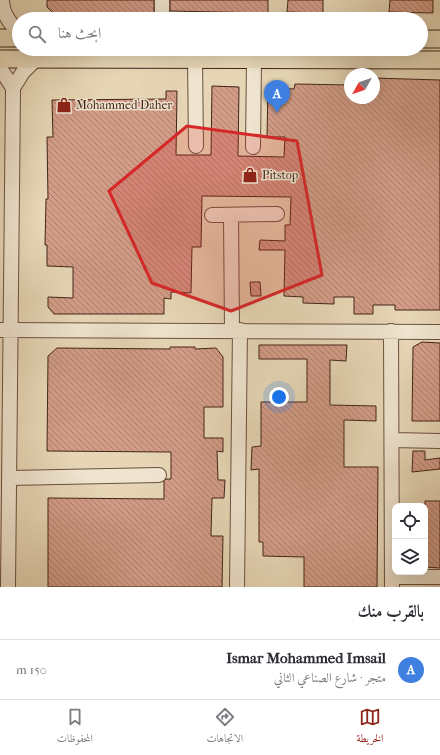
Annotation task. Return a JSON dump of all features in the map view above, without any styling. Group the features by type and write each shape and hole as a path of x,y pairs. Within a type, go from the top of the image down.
{"main road":[{"path":"0,38 12,38"},
{"path":"428,39 440,40"},
{"path":"0,59 440,60"}],"street":[{"path":"162,0 162,12"},
{"path":"2,7 6,17 12,24"},
{"path":"8,587 10,478 6,330 6,189 14,88 23,72 36,59"},
{"path":"195,60 196,146"},
{"path":"253,147 254,60"},
{"path":"0,68 14,88"},
{"path":"212,214 277,214"},
{"path":"231,215 236,330 237,587"},
{"path":"6,330 440,332"},
{"path":"391,331 392,582 440,577"},
{"path":"392,440 440,441"},
{"path":"10,478 159,475"}],"highlighted area":[{"path":"187,126 297,141 322,275 231,311 152,283 109,191"}],"building":[{"path":"47,0 154,0 154,12 52,12 47,7"},
{"path":"170,0 268,0 268,12 170,11"},
{"path":"288,0 323,0 323,12 287,12"},
{"path":"390,0 433,0 433,13 389,12"},
{"path":"380,78 440,80 440,310 395,310 395,305 373,305 373,314 354,314 354,297 334,297 334,304 303,303 303,297 284,296 285,250 259,250 260,240 285,241 285,225 290,225 291,197 202,196 201,247 192,247 191,293 171,292 171,299 164,298 164,314 54,314 48,307 48,297 73,298 73,267 47,266 47,245 45,245 46,199 48,199 47,137 53,137 52,100 166,99 166,91 177,91 176,155 211,155 212,86 239,87 238,156 284,157 285,137 267,137 268,88 294,89 295,84 344,85 344,104 380,104"},
{"path":"250,282 260,282 261,296 251,296"},
{"path":"422,342 440,343 440,421 412,421 413,347"},
{"path":"259,345 347,345 346,361 330,360 330,405 376,406 376,421 344,420 344,467 378,467 377,587 304,587 304,557 263,556 263,542 259,542 259,469 251,470 252,447 261,446 261,402 307,402 307,359 259,359"},
{"path":"170,347 195,347 195,349 216,348 223,357 223,407 204,407 204,438 223,438 223,452 217,451 218,480 225,480 224,498 212,498 211,536 223,536 222,587 48,587 48,498 164,499 164,481 166,479 171,479 171,452 47,451 48,356 57,348 170,349"},
{"path":"413,451 425,451 425,460 440,458 440,469 412,472"},
{"path":"425,501 440,501 440,568 428,567 428,503 425,503"}],"place":[{"name":"Mohammed Daher","path":"64,105"},
{"name":"Ismar Mohammed Imsail","path":"277,113"},
{"name":"Pitstop","path":"250,175"}]}
